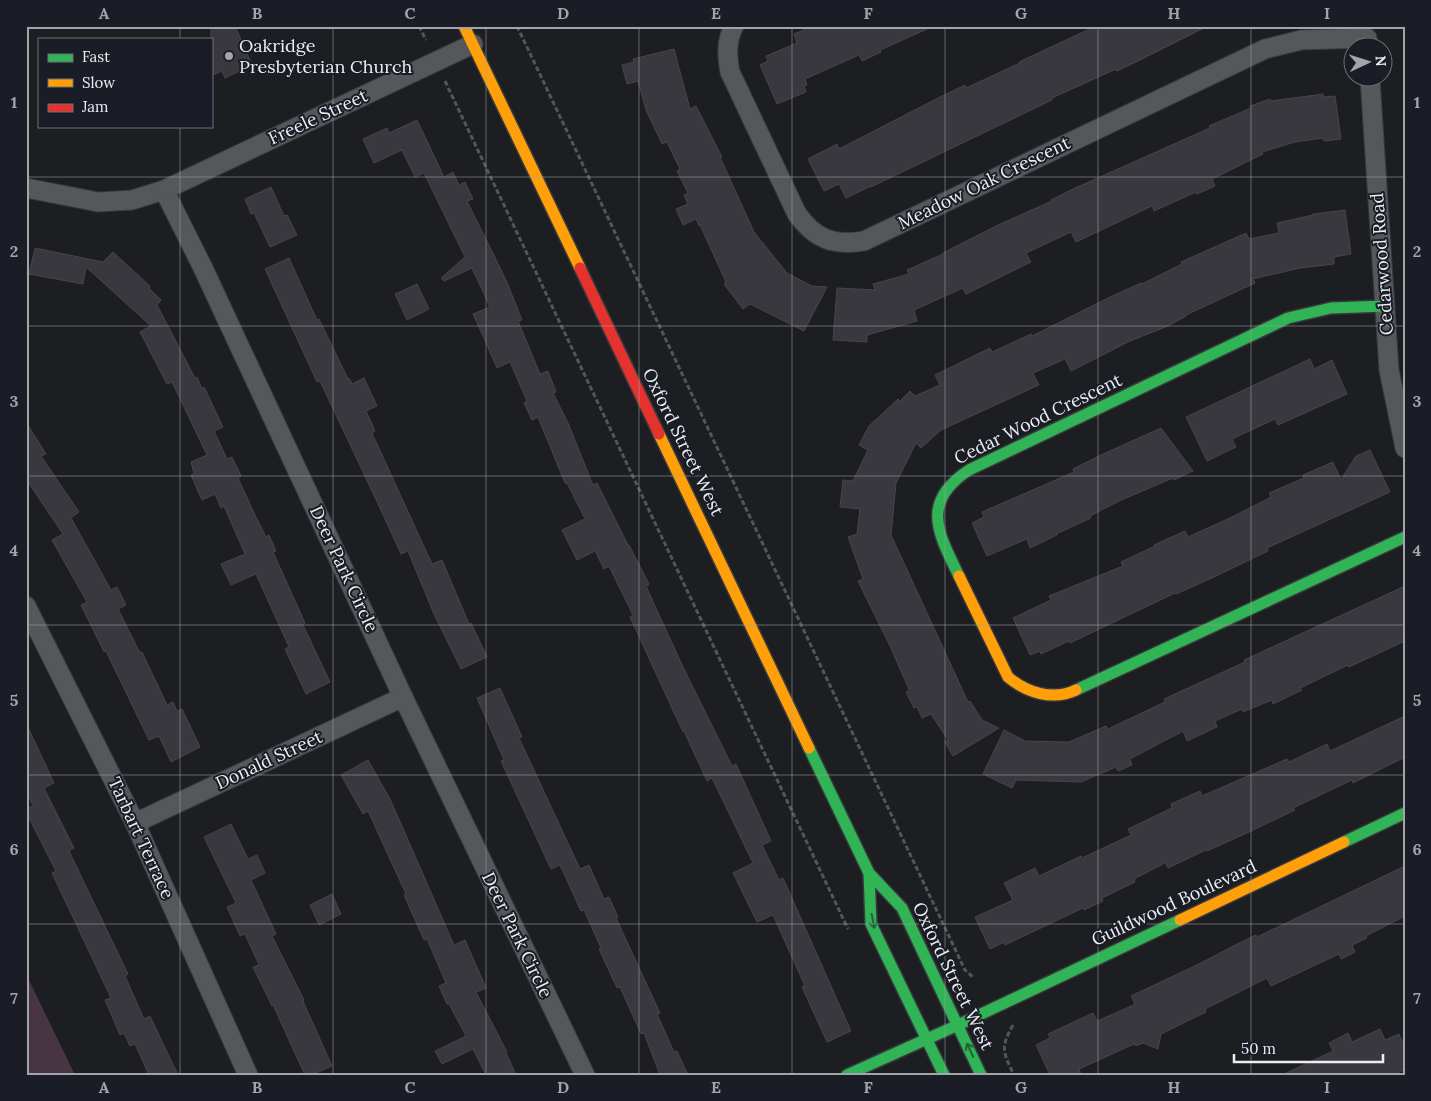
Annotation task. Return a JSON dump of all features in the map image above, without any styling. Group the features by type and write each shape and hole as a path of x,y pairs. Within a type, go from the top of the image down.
{"street":[{"name":"Oxford Street West","path":"464,26 869,872 902,908 981,1075"},
{"name":"Meadow Oak Crescent","path":"734,26 728,46 730,72 797,214 804,224 824,239 849,243 864,241 1265,49 1300,40 1367,37"},
{"name":"Freele Street","path":"164,190 473,44"},
{"name":"Cedarwood Road","path":"1371,88 1389,370 1405,448"},
{"path":"26,188 98,202 132,200 164,190"},
{"name":"Deer Park Circle","path":"164,190 203,268 403,697 585,1075"},
{"name":"Cedar Wood Crescent","path":"1385,306 1331,308 1288,318 969,470 956,478 946,489 937,514 938,528 941,540 1008,677 1024,689 1046,696 1072,692 1405,537"},
{"name":"Tarbart Terrace","path":"26,606 135,823 248,1075"},
{"name":"Donald Street","path":"135,823 403,697"},
{"name":"Guildwood Boulevard","path":"847,1075 1405,813"},
{"name":"Oxford Street West","path":"869,872 871,924 944,1075"}],"path":[{"path":"419,26 426,40"},
{"path":"517,26 965,970 974,978"},
{"path":"445,80 849,932"},
{"path":"1014,1075 1003,1046 1013,1025 1022,1021"}],"shaded area":[{"path":"26,974 75,1075 26,1075"}],"building":[{"path":"211,26 235,26 252,65 225,78 222,71 212,76"},
{"path":"813,26 934,26 880,50 881,52 862,61 859,55 805,79 807,85 804,86 806,92 777,104 760,65 768,61 766,56 797,43 794,34"},
{"path":"1096,26 1208,26 1117,71 1116,69 1052,98 1052,100 846,198 839,184 824,191 808,159 837,144 839,149 965,85 966,88"},
{"path":"674,49 690,109 696,106 722,157 720,157 754,232 787,273 812,286 827,287 804,331 750,304 743,309 724,284 726,282 696,219 683,225 676,209 688,204 684,195 688,193 677,171 680,169 667,142 662,144 646,110 638,81 627,84 622,65 634,62 633,59"},
{"path":"1323,94 1323,97 1335,96 1341,139 1324,141 1323,138 1295,142 1262,152 1263,154 1212,179 1215,186 1197,194 1196,192 1154,211 1152,206 1076,242 1071,232 1026,253 1031,262 966,294 963,288 914,310 917,321 867,335 867,342 833,340 837,288 875,290 873,284 909,274 907,270 943,254 998,225 1052,201 1073,189 1210,128 1209,126 1251,108 1250,106 1270,99 1271,101"},
{"path":"417,120 444,177 453,172 459,185 465,182 473,199 467,201 506,280 522,320 518,321 540,374 548,371 556,392 553,393 568,423 593,485 597,483 649,584 646,586 683,667 732,766 736,764 771,841 762,845 779,880 783,878 851,1031 827,1042 802,987 805,986 773,915 757,922 733,873 753,863 712,778 707,781 683,732 630,617 633,615 609,566 604,569 595,551 577,560 562,530 585,519 567,483 565,483 538,417 532,420 524,403 527,401 510,362 497,368 473,314 490,307 472,268 444,281 441,278 465,257 424,173 415,177 402,150 374,163 363,139 387,128 389,133"},
{"path":"271,187 284,216 287,215 297,235 270,247 254,213 251,214 245,199"},
{"path":"1345,210 1351,254 1334,257 1334,264 1300,268 1253,279 1255,283 1186,315 1168,326 1130,341 1071,371 1065,359 1033,373 1039,385 941,430 921,448 916,443 896,483 891,535 968,702 970,701 982,720 999,728 953,756 945,742 948,740 931,714 922,718 917,707 914,708 906,692 909,691 908,687 890,646 858,581 863,579 848,537 857,534 860,509 840,507 843,480 853,481 868,450 859,445 869,426 898,399 900,401 910,391 915,396 940,385 935,375 990,348 992,352 1031,334 1032,336 1110,297 1142,284 1182,264 1181,262 1246,233 1249,239 1279,233 1277,223 1313,214"},
{"path":"35,248 103,262 113,252 150,286 149,288 161,300 157,305 195,378 197,377 202,389 204,387 223,427 214,431 227,459 232,457 241,476 238,478 256,517 266,537 269,535 276,551 273,552 305,623 303,625 330,682 306,694 285,649 289,647 256,574 231,585 221,564 245,554 224,506 221,508 215,494 202,500 191,475 194,474 191,462 207,455 172,382 167,384 140,332 151,326 86,267 83,284 29,274"},
{"path":"289,258 317,320 319,319 348,379 352,384 364,378 377,406 366,411 375,431 372,433 432,564 442,560 469,624 471,623 487,657 461,669 434,614 408,551 401,554 320,381 317,382 265,269"},
{"path":"417,284 429,309 407,320 395,294"},
{"path":"1310,359 1314,369 1332,360 1347,394 1278,425 1275,419 1232,439 1236,447 1207,461 1186,417"},
{"path":"26,422 46,454 41,456 79,512 71,518 111,590 117,587 126,605 118,609 140,653 142,652 167,705 173,702 177,711 182,709 200,747 171,762 159,736 149,740 106,651 104,652 81,605 87,602 52,540 63,534 26,479"},
{"path":"1161,428 1193,471 1119,501 1090,516 1091,518 1030,548 1027,539 987,556 972,523 984,517 982,512 1074,472 1073,469"},
{"path":"1370,450 1390,492 1267,548 1268,551 1070,643 1069,641 1041,654 1040,651 1030,655 1013,618 1051,600 1049,596 1123,566 1121,562 1185,531 1188,537 1232,517 1271,497 1269,493 1304,478 1303,475 1333,462 1341,480 1356,456"},
{"path":"1405,586 1405,641 1349,667 1348,665 1300,688 1302,690 1273,704 1272,700 1243,712 1242,709 1215,721 1217,727 1187,741 1183,731 1130,759 1132,765 1118,771 1116,767 1081,782 1016,780 1012,788 983,774 1004,730 1025,741 1069,742 1106,726 1108,729 1165,702 1164,699 1245,662 1244,660"},
{"path":"500,688 522,737 519,738 580,869 589,865 604,899 609,897 618,917 616,918 660,1013 657,1014 674,1052 677,1051 688,1075 660,1075 644,1033 641,1034 620,987 617,988 584,910 581,911 560,865 551,869 501,761 504,760 477,698"},
{"path":"1405,716 1405,757 1353,783 1352,780 1293,808 1295,810 1207,851 1168,868 1165,863 1134,879 1135,882 1102,898 1103,901 1084,910 1083,908 1005,945 1004,942 990,949 975,917 1013,900 1004,883 1035,868 1039,876 1131,835 1128,829 1172,808 1171,804 1200,791 1202,796 1287,759 1289,762 1327,744 1330,751"},
{"path":"26,723 54,783 44,788 74,848 69,851 128,974 125,976 144,1019 150,1016 178,1075 149,1075 135,1044 130,1046 124,1033 120,1035 105,1000 111,998 52,873 56,871 26,812 26,809 33,806 26,791"},
{"path":"368,760 390,799 454,945 465,940 486,988 476,992 507,1052 516,1075 486,1075 473,1049 442,1064 435,1051 466,1036 449,1004 447,1004 439,986 446,983 427,939 424,940 404,895 406,894 368,811 363,814 341,775"},
{"path":"231,824 248,859 257,855 265,873 251,880 276,934 272,936 304,1000 332,1066 311,1075 305,1075 273,1005 253,967 259,965 245,934 240,936 227,907 236,903 204,837"},
{"path":"1405,866 1405,916 1352,945 1355,952 1341,959 1339,954 1271,986 1267,978 1205,1009 1206,1012 1161,1034 1158,1049 1143,1043 1136,1046 1134,1044 1079,1069 1081,1075 1050,1075 1036,1045 1050,1038 1048,1034 1093,1013 1097,1021 1129,1007 1135,1004 1131,996 1237,944 1256,935 1257,937"},
{"path":"332,894 341,914 319,925 310,905"},
{"path":"1380,1029 1385,1040 1399,1034 1405,1048 1405,1069 1393,1075 1282,1075 1333,1051 1329,1043 1348,1033 1352,1042"}],"traffic: fast":[{"path":"959,576 940,532 939,506 944,494 954,482 969,470 1288,318 1331,308 1385,306"},
{"path":"1076,690 1405,537"},
{"path":"809,748 869,873 902,908 981,1075"},
{"path":"1344,842 1405,813"},
{"path":"869,873 871,924 944,1075"},
{"path":"847,1075 958,1025 1180,920"}],"traffic: slow":[{"path":"464,26 580,268"},
{"path":"659,434 809,748"},
{"path":"959,576 1008,677 1015,683 1040,694 1058,695 1076,690"},
{"path":"1180,920 1344,842"}],"traffic: jam":[{"path":"580,268 659,434"}],"place":[{"name":"Oakridge Presbyterian Church","path":"229,56"}]}
